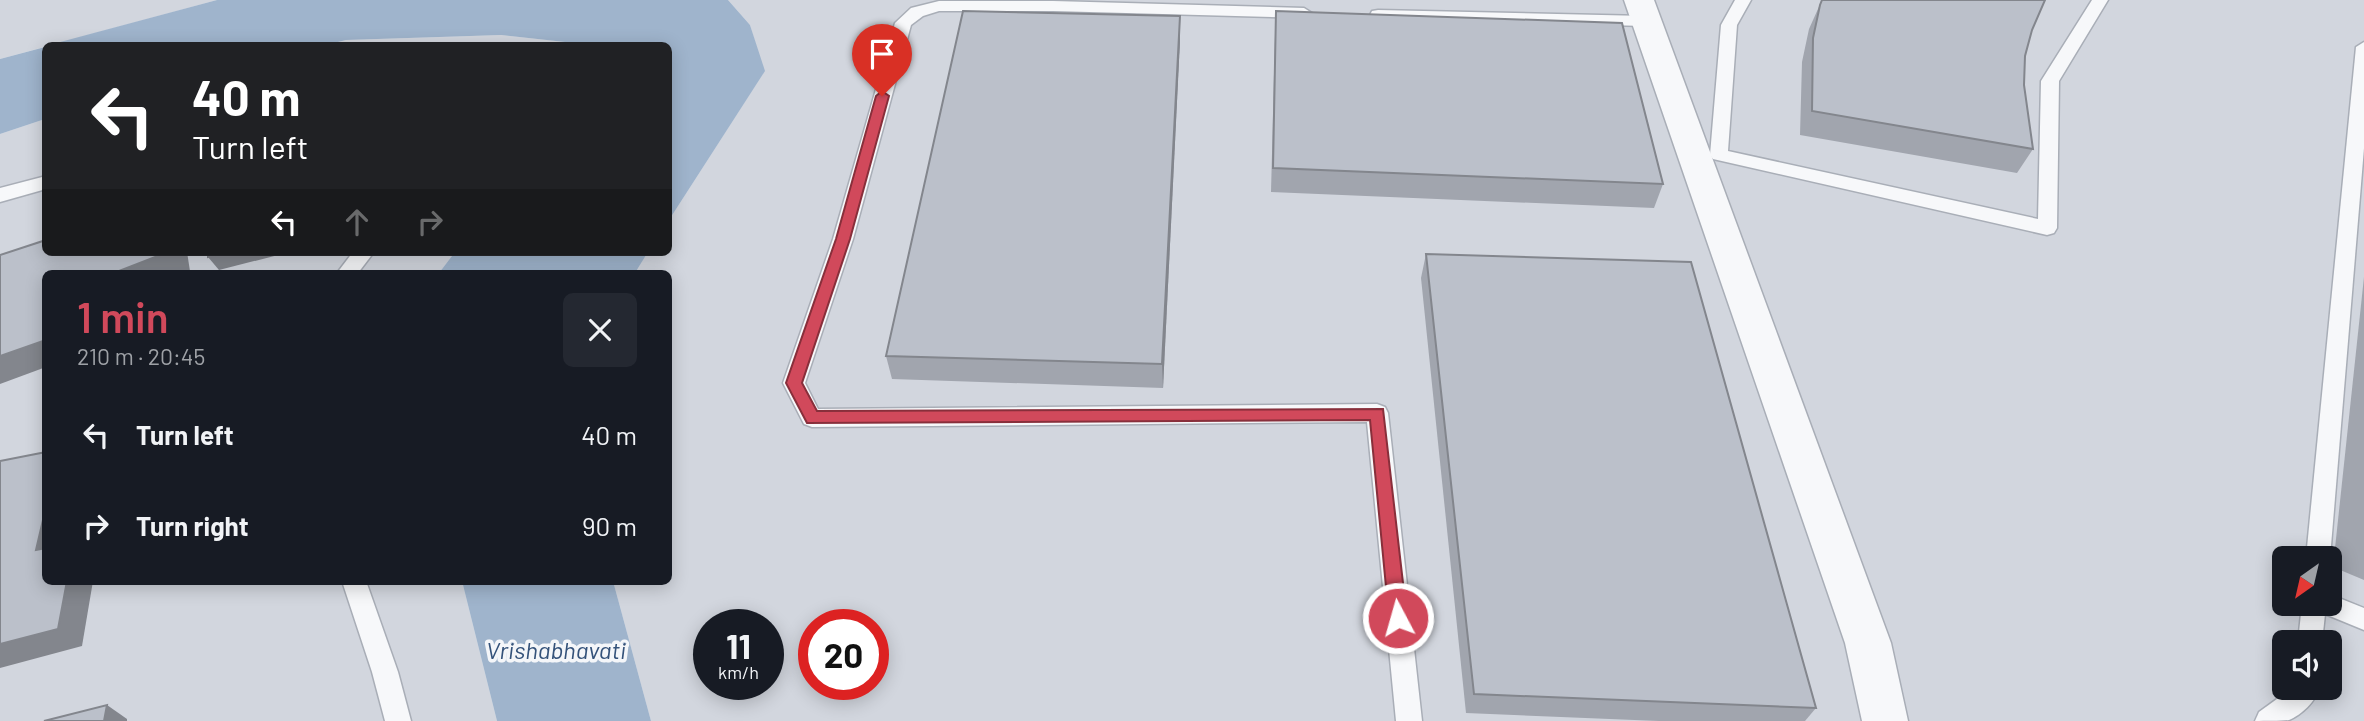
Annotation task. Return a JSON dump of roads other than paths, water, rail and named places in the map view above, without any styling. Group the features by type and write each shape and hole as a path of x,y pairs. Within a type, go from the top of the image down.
{"street":[{"path":"1642,10 1868,643 1885,721"}],"lane":[{"path":"1744,0 1728,25 1719,155 2047,228 2050,81 2100,0"},
{"path":"1318,13 1053,6 939,6 918,12 904,23 843,239 794,383 812,418 1377,413 1409,721"},
{"path":"1359,14 1642,10"},
{"path":"2319,546 2364,47"},
{"path":"0,195 42,183"},
{"path":"349,270 361,256"},
{"path":"355,585 385,672 398,721"},
{"path":"2342,610 2364,619"},
{"path":"2268,721 2296,700"}],"water":[{"path":"217,0 728,0 750,25 765,71 672,215 672,42 565,42 501,35 338,42 60,42"},
{"path":"42,48 42,120 0,134 0,59"},
{"path":"452,256 646,256 637,270 441,270"},
{"name":"Vrishabhavati","path":"463,585 614,585 651,721 497,721"}]}
